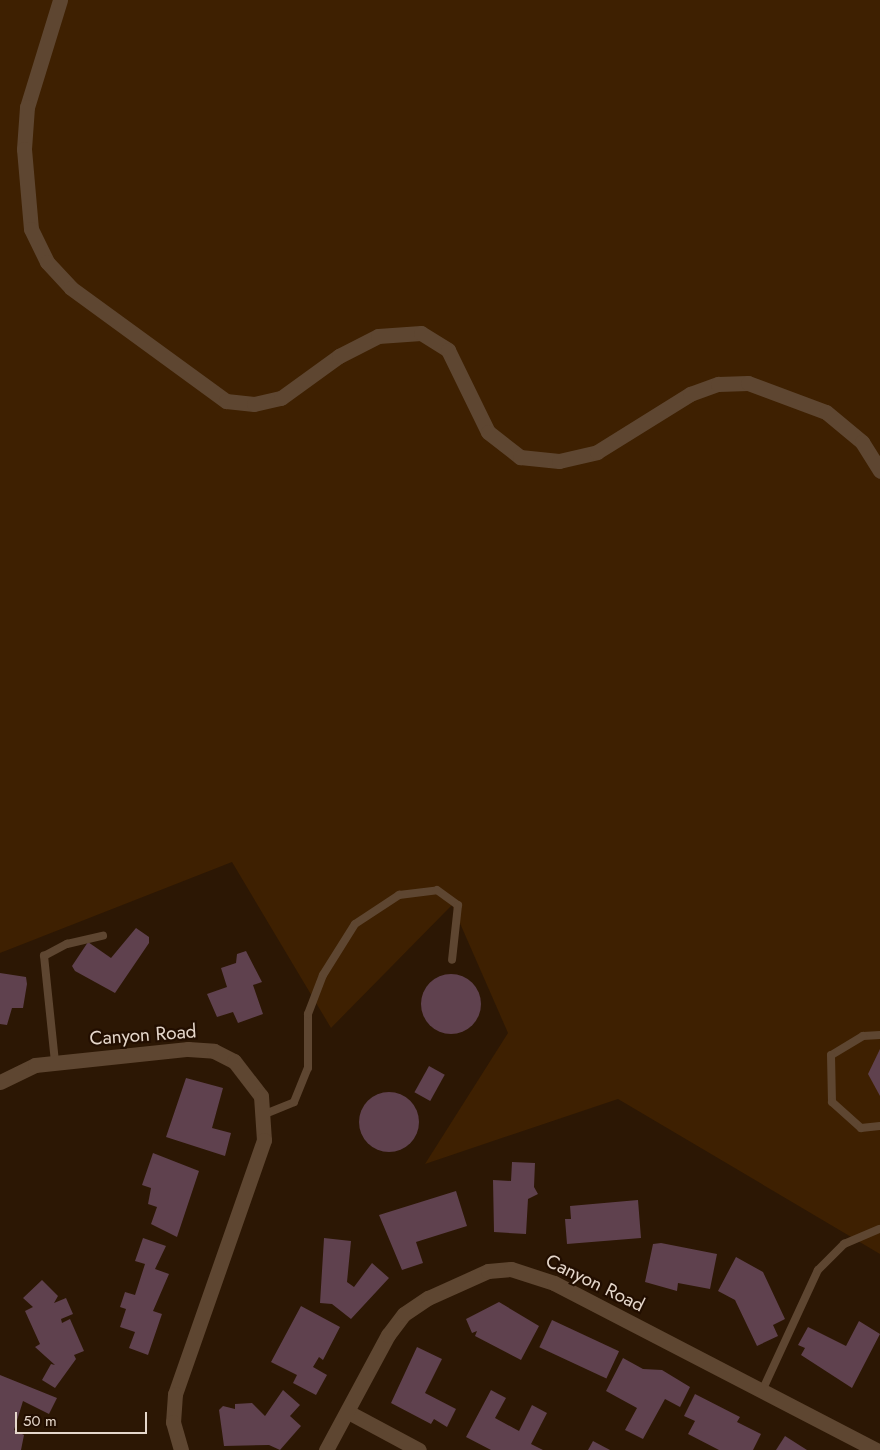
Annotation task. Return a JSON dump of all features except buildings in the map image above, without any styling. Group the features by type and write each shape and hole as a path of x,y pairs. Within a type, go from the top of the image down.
{"street":[{"path":"60,0 27,107 24,149 31,230 47,262 71,288 226,401 254,404 281,398 339,356 378,336 421,333 448,350 488,432 520,457 559,461 597,452 690,394 718,384 748,383 826,412 862,442 880,471"},
{"name":"Canyon Road","path":"0,1082 35,1065 175,1050 214,1051 250,1076 265,1114 264,1140 175,1394 173,1422 181,1450"},
{"name":"Canyon Road","path":"326,1450 350,1413 388,1335 404,1314 428,1298 488,1271 511,1270 554,1283 876,1450"},
{"path":"350,1413 419,1450"}],"lane":[{"path":"265,1114 294,1102 308,1068 308,1014 323,975 355,924 399,895 437,890 458,905 452,960"},
{"path":"55,1062 44,956 68,944 103,936"},
{"path":"880,1035 863,1036 831,1055 832,1102 862,1128 880,1126"},
{"path":"762,1391 818,1270 844,1244 880,1228"}],"shaded area":[{"path":"0,0 880,0 880,1254 618,1099 425,1164 508,1033 452,905 331,1028 232,862 0,953"}]}
